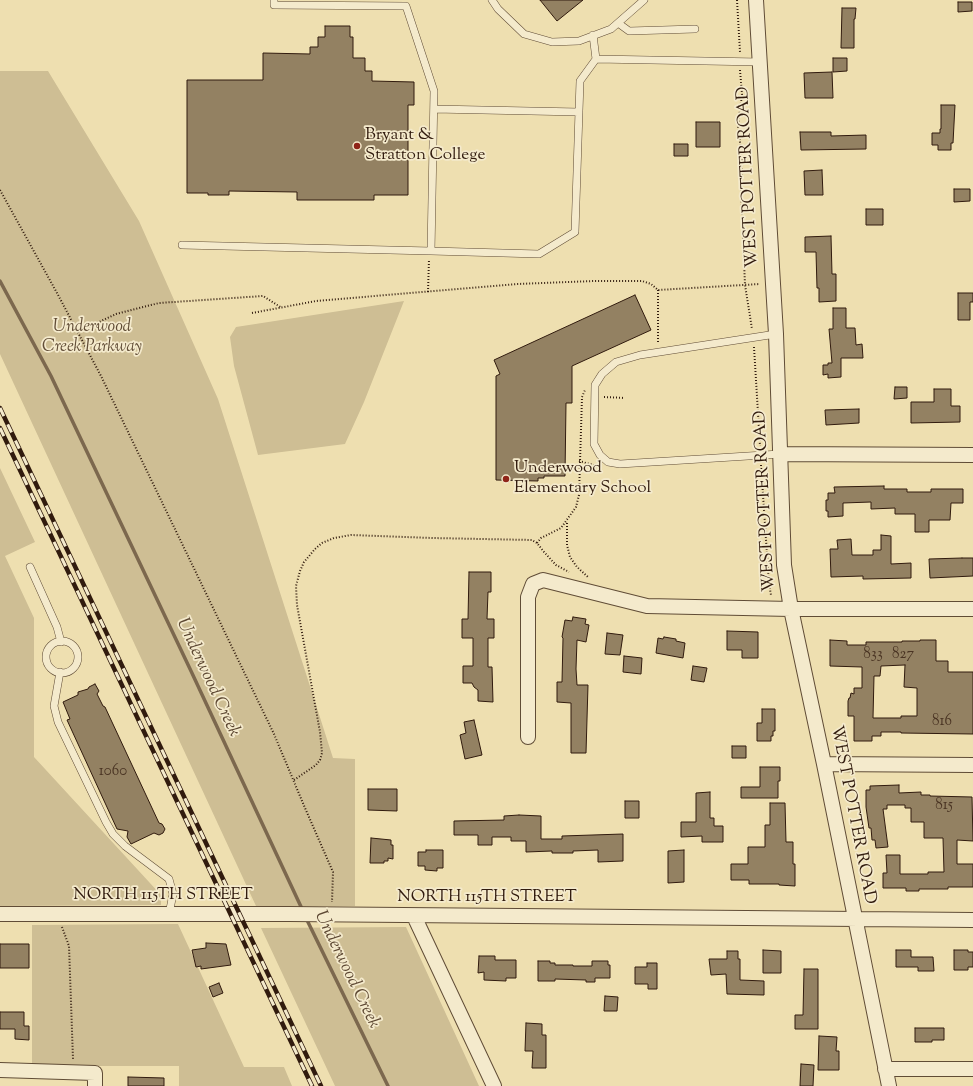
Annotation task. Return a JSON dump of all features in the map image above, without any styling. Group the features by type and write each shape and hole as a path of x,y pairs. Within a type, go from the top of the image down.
{"street":[{"name":"WEST POTTER ROAD","path":"756,0 776,334 784,565 791,609 889,1086"},
{"path":"780,454 973,455"},
{"path":"528,737 528,597 533,584 543,580 647,606 791,609 973,609"},
{"path":"824,764 973,765"},
{"name":"NORTH 115TH STREET","path":"0,914 290,914 973,920"},
{"path":"414,916 494,1086"},
{"path":"885,1069 973,1069"},
{"path":"0,1070 74,1072 95,1079"}],"lane":[{"path":"274,0 274,5 393,3 406,6 434,91 430,251"},
{"path":"492,0 498,9 524,34 552,42 579,41 611,29 644,0"},
{"path":"618,23 629,31 695,29"},
{"path":"182,245 539,254 575,232 580,81 596,59 593,35"},
{"path":"596,59 760,62"},
{"path":"434,109 579,112"},
{"path":"776,334 640,355 616,362 602,374 595,385 594,444 600,455 608,462 620,464 780,454"},
{"path":"30,567 57,627 61,642"},
{"path":"61,642 67,642 74,648 78,658 75,666 66,672 60,672 51,668 46,655 50,647 61,642"},
{"path":"60,672 54,706 58,722 113,834 125,846 169,879 173,894 169,914"}],"path":[{"path":"737,0 739,62 742,94 738,126 742,158 741,189 745,285 756,369 769,584 772,595 764,595"},
{"path":"0,190 78,332 143,460 274,734 294,780 304,808 333,872 326,915"},
{"path":"428,292 430,251"},
{"path":"252,313 316,301 517,284 594,280 642,281 651,284 658,290 773,283"},
{"path":"78,332 116,314 159,303 263,296 282,308"},
{"path":"567,522 566,545 570,557 588,578 582,576"},
{"path":"294,780 316,765 320,760 322,753 320,732 297,605 296,586 304,562 322,543 334,538 351,535 532,540 537,542 556,565 575,574"},
{"path":"56,914 69,946 74,1072"}],"green space":[{"name":"Underwood Creek Parkway","path":"0,71 48,71 139,221 218,399 333,758 355,759 355,906 256,906 0,354"},
{"path":"404,301 364,402 345,444 258,455 234,366 230,337 236,327"},
{"path":"0,468 35,542 5,556 34,618 34,757 161,895 161,905 0,906"},
{"path":"178,924 244,1067 284,1067 292,1086 179,1086 179,1066 32,1066 32,925"},
{"path":"406,927 479,1086 335,1086 261,928"}],"building":[{"path":"540,0 583,0 557,21"},
{"path":"958,2 972,2 972,11 958,12"},
{"path":"842,8 856,8 854,19 854,48 841,48"},
{"path":"325,26 350,26 350,37 353,37 353,58 365,58 365,71 372,71 372,81 414,82 414,105 408,105 408,195 374,195 374,200 297,200 297,192 229,191 229,195 187,193 187,80 263,80 263,53 310,54 310,47 318,47 318,37 325,37"},
{"path":"833,58 847,58 847,71 833,72"},
{"path":"832,72 833,98 805,98 804,73"},
{"path":"941,105 955,105 953,143 951,143 951,150 938,150 938,145 932,145 932,133 940,133 941,129"},
{"path":"696,122 720,122 720,147 696,147"},
{"path":"800,132 831,132 831,136 866,135 866,149 801,150"},
{"path":"674,144 688,144 688,156 674,156"},
{"path":"822,170 823,195 805,195 804,171"},
{"path":"954,189 970,189 970,201 954,202"},
{"path":"866,209 883,209 883,225 866,225"},
{"path":"831,236 832,274 836,274 836,301 819,302 816,252 805,252 805,237"},
{"path":"958,293 973,293 973,302 970,302 970,320 958,320"},
{"path":"635,295 651,330 572,366 572,403 566,403 565,476 544,476 544,478 538,478 538,481 496,480 496,376 500,374 494,360"},
{"path":"833,308 846,308 846,328 855,328 856,345 862,344 863,358 841,358 841,377 828,378 828,374 823,375 823,365 832,363 829,329 833,329"},
{"path":"895,387 907,387 907,398 894,399"},
{"path":"934,389 951,389 951,406 960,406 960,422 911,423 911,402 934,402"},
{"path":"859,409 859,423 826,425 825,410"},
{"path":"884,486 884,489 907,489 907,492 931,492 931,489 963,489 963,503 951,503 950,520 929,520 929,532 915,532 915,514 895,514 895,508 871,509 871,502 843,503 843,516 828,517 828,511 826,511 826,500 828,500 828,493 835,493 834,487"},
{"path":"881,535 891,536 891,564 911,563 911,578 863,579 863,576 831,577 830,549 838,549 837,540 851,539 852,555 873,555 873,550 881,550"},
{"path":"973,558 973,576 930,578 929,559"},
{"path":"469,572 491,572 491,592 488,592 487,619 494,619 494,638 488,638 488,667 492,667 493,702 478,701 478,690 472,683 463,683 463,666 473,666 473,638 462,638 462,619 468,619"},
{"path":"573,617 586,619 585,624 589,625 586,642 577,640 576,669 577,685 588,685 586,753 571,753 571,703 557,702 557,682 562,682 562,637 565,620 572,621"},
{"path":"727,631 758,632 758,658 742,658 742,650 727,650"},
{"path":"607,633 623,635 620,655 605,654"},
{"path":"664,637 676,639 676,641 685,643 683,658 656,653 658,638 663,639"},
{"path":"830,640 847,641 847,645 866,645 866,642 936,640 936,661 948,661 948,672 973,672 973,734 881,732 881,736 872,736 872,741 854,741 854,716 848,716 848,701 851,693 854,694 854,688 862,688 862,667 830,666","holes":["905,665 904,687 917,688 917,716 901,716 901,718 873,718 874,676 880,676 881,666"]},
{"path":"624,656 642,658 641,674 623,672"},
{"path":"693,666 707,668 704,682 691,680"},
{"path":"95,684 99,691 97,694 105,707 159,823 162,824 165,829 163,833 159,835 154,833 131,844 127,837 128,831 117,829 67,720 70,719 63,702 78,695 78,692 88,689"},
{"path":"762,709 775,709 775,731 773,731 773,736 771,736 771,741 757,741 757,723 762,723"},
{"path":"474,720 482,755 465,759 460,735 466,733 464,722"},
{"path":"732,746 746,746 746,758 732,758"},
{"path":"760,767 780,767 778,798 741,798 741,787 760,787"},
{"path":"899,785 899,793 921,792 921,795 930,796 972,797 973,841 957,840 957,864 973,864 973,887 919,889 919,891 906,891 906,888 883,888 883,873 887,873 886,855 900,855 900,874 928,874 928,872 944,872 943,838 924,838 924,822 911,822 911,808 905,808 905,805 887,805 887,809 883,809 888,847 876,848 875,840 872,840 871,828 869,828 866,807 866,790 870,790 870,786"},
{"path":"368,789 397,789 397,811 368,810"},
{"path":"710,792 710,818 714,818 714,826 723,826 723,842 702,842 702,836 681,837 681,822 696,822 696,793"},
{"path":"625,801 639,801 639,818 625,818"},
{"path":"770,803 785,803 786,842 793,842 795,886 779,884 749,884 749,880 731,880 731,864 748,864 748,847 765,847 765,825 770,825"},
{"path":"504,816 541,816 541,839 562,839 562,836 623,834 623,861 598,862 598,850 573,851 573,853 552,853 552,851 526,852 526,841 511,841 511,837 492,837 492,845 478,845 478,835 454,835 454,821 504,820"},
{"path":"371,838 391,840 391,845 393,845 393,859 388,858 388,861 384,861 384,863 370,863"},
{"path":"426,850 443,850 443,868 437,868 437,871 425,870 425,866 418,866 418,852 426,852"},
{"path":"684,850 684,882 668,883 668,851"},
{"path":"206,943 226,944 231,965 201,969 201,966 196,967 192,950 206,948"},
{"path":"0,944 29,944 29,968 0,968"},
{"path":"763,950 781,951 781,973 763,973"},
{"path":"896,950 911,950 911,957 933,957 934,971 918,971 918,967 896,967"},
{"path":"954,950 968,950 968,952 973,952 973,967 968,967 968,970 954,970"},
{"path":"727,951 738,951 738,959 740,959 740,980 764,981 764,995 727,994 726,974 711,975 709,959 727,959"},
{"path":"479,956 495,956 495,960 516,960 516,978 506,978 506,981 484,980 484,972 478,973"},
{"path":"538,961 550,961 550,963 555,963 555,965 592,966 592,961 608,961 608,965 610,965 610,978 595,978 595,982 586,982 586,980 555,979 555,981 538,981"},
{"path":"647,963 657,963 657,989 648,989 648,984 635,984 635,967 647,967"},
{"path":"804,969 818,969 818,1029 795,1029 795,1015 803,1015"},
{"path":"219,983 223,993 213,997 209,987"},
{"path":"605,996 618,997 617,1011 604,1011"},
{"path":"0,1012 24,1012 24,1026 29,1026 29,1040 15,1039 15,1029 0,1029"},
{"path":"526,1023 542,1024 542,1035 546,1035 546,1068 532,1068 533,1051 525,1051"},
{"path":"915,1028 944,1028 944,1040 915,1042"},
{"path":"819,1036 837,1037 836,1051 839,1051 839,1070 818,1070"},
{"path":"801,1064 814,1065 813,1086 800,1086"},
{"path":"128,1077 164,1078 164,1086 128,1086"}],"waterway":[{"name":"Underwood Creek","path":"0,281 51,376 303,911"},
{"name":"Underwood Creek","path":"306,918 388,1086"}],"railway":[{"path":"0,408 321,1086"},
{"path":"0,428 312,1086"}],"place":[{"name":"Bryant & Stratton College","path":"357,146"},
{"name":"Underwood Elementary School","path":"506,479"}]}
